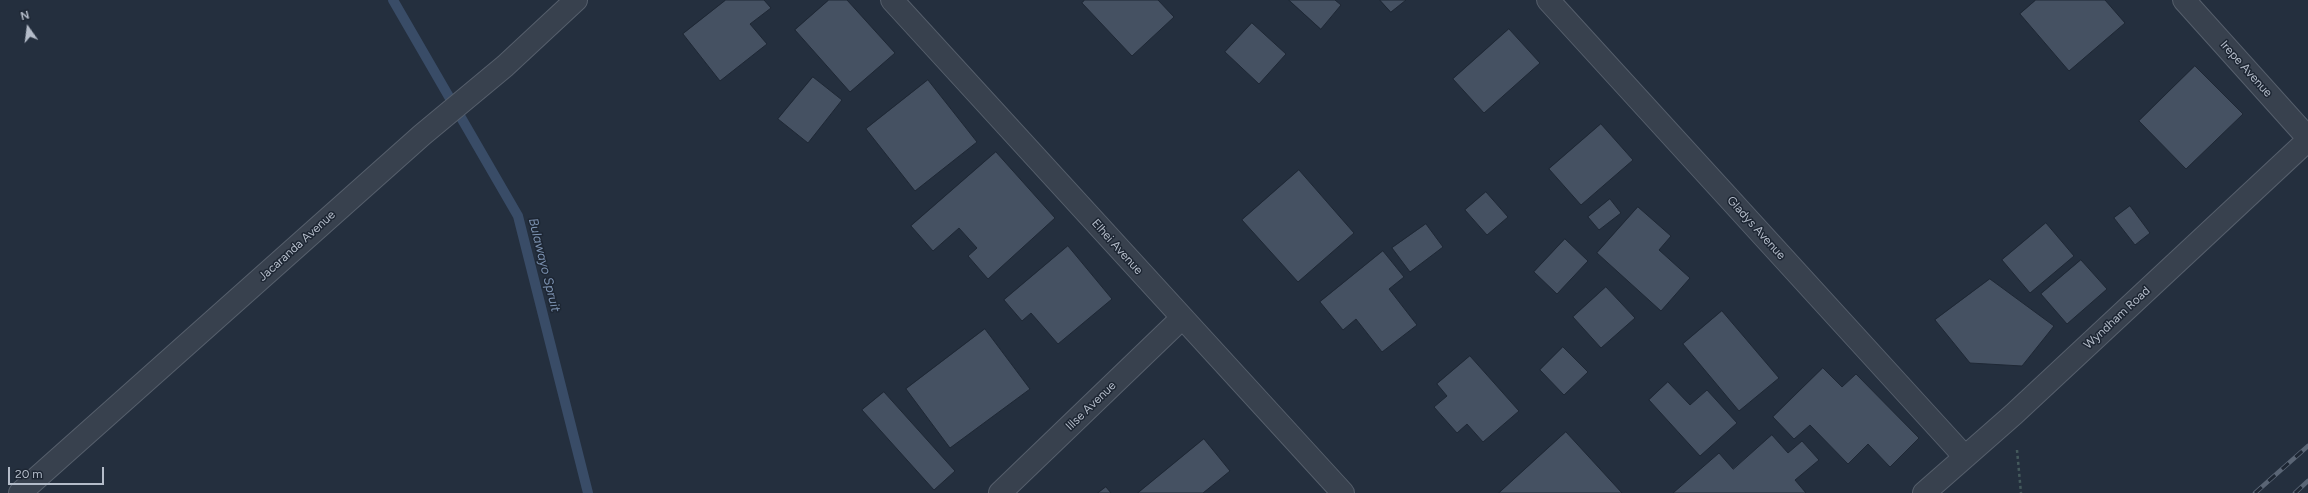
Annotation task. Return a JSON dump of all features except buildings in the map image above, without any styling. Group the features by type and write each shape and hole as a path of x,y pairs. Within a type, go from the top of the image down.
{"street":[{"name":"Jacaranda Avenue","path":"20,493 422,135 505,66 576,0"},
{"name":"Elhei Avenue","path":"892,0 1343,493"},
{"name":"Gladys Avenue","path":"1548,0 1965,457"},
{"name":"Irepe Avenue","path":"2184,0 2308,139"},
{"name":"Wyndham Road","path":"1924,493 2014,414 2308,139"},
{"name":"Illse Avenue","path":"1000,493 1182,318"}],"path":[{"path":"2014,414 2021,493"}],"waterway":[{"name":"Bulawayo Spruit","path":"393,0 518,216 588,493"}],"railway":[{"path":"2255,493 2308,446"},
{"path":"2295,493 2308,481"}]}
